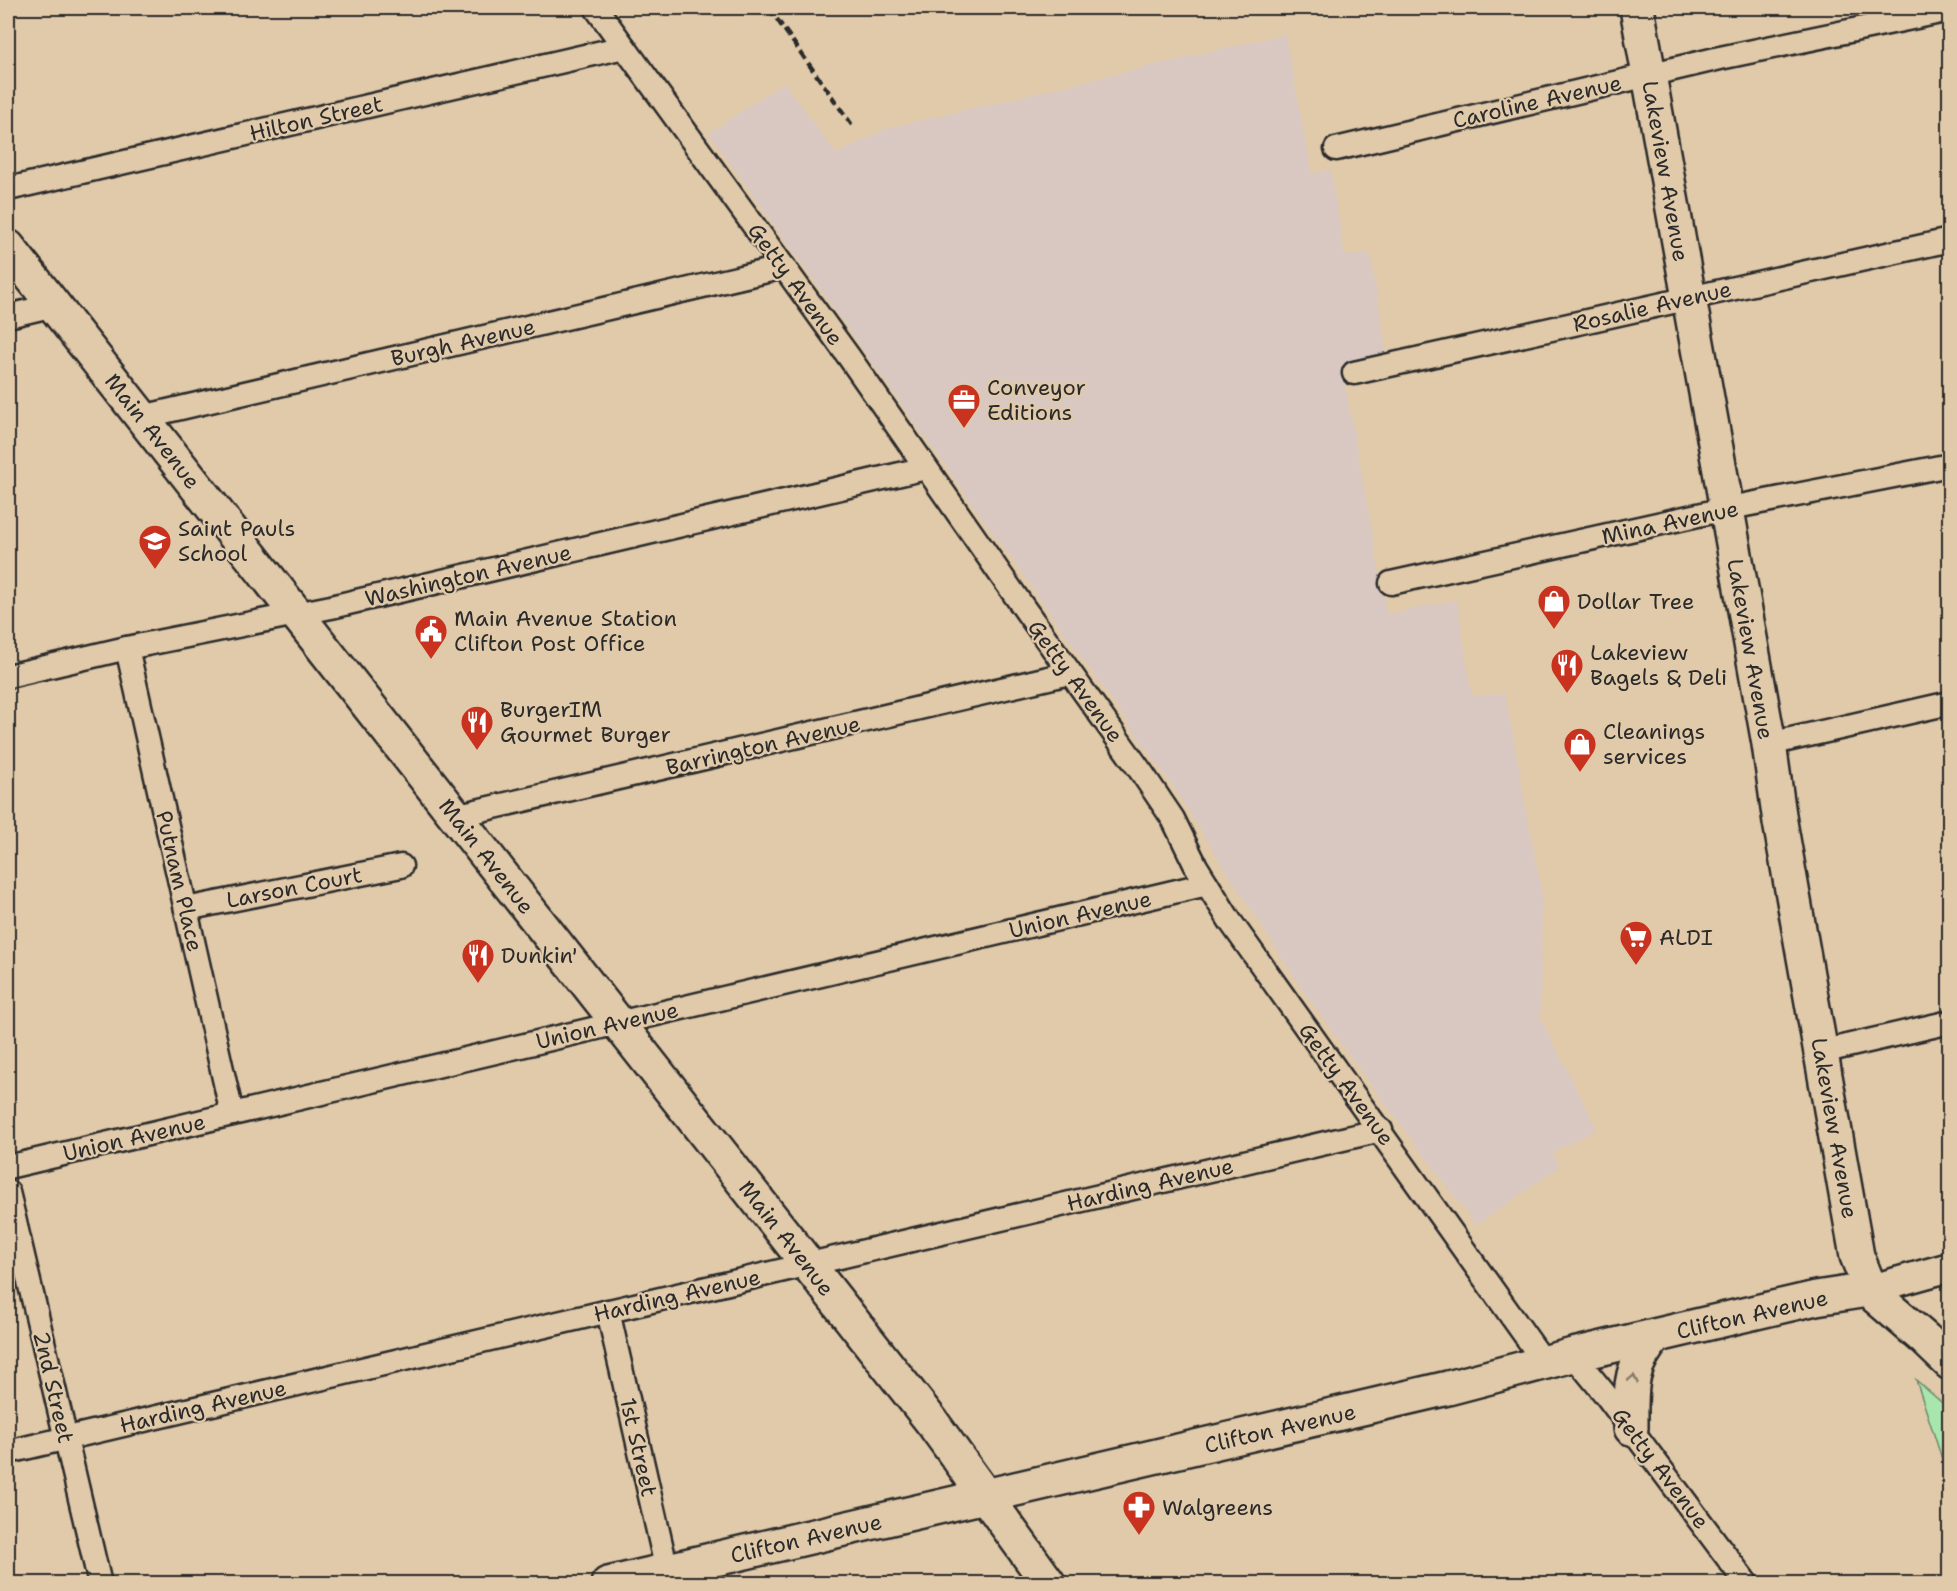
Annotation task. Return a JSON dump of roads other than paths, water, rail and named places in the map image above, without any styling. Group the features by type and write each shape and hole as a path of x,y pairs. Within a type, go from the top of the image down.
{"main road":[{"name":"Lakeview Avenue","path":"1637,8 1725,509 1769,744 1857,1256 1868,1290"},
{"name":"Main Avenue","path":"8,247 932,1422 1049,1584"},
{"name":"Clifton Avenue","path":"608,1584 669,1577 986,1496 1448,1388 1558,1359 1816,1298 1868,1290"},
{"path":"1868,1290 1925,1339 1950,1364"},
{"path":"1631,1428 1631,1391 1634,1374 1639,1359 1656,1336"}],"street":[{"name":"Getty Avenue","path":"596,8 849,357 1142,773 1173,819 1196,866 1230,921 1381,1130 1558,1359 1631,1428 1747,1584"},
{"name":"Caroline Avenue","path":"1336,149 1649,75 1950,10"},
{"name":"Hilton Street","path":"8,189 624,47"},
{"name":"Rosalie Avenue","path":"1354,373 1950,240"},
{"name":"Burgh Avenue","path":"142,417 784,267"},
{"path":"8,316 54,305"},
{"name":"Mina Avenue","path":"1391,583 1725,509 1950,465"},
{"name":"Washington Avenue","path":"8,676 127,648 297,614 926,468"},
{"name":"Putnam Place","path":"127,648 232,1114"},
{"name":"Barrington Avenue","path":"455,816 1070,673"},
{"path":"1769,744 1950,703"},
{"name":"Larson Court","path":"186,909 401,866"},
{"name":"Union Avenue","path":"8,1167 1207,884"},
{"path":"1821,1052 1950,1022"},
{"name":"Harding Avenue","path":"8,1452 1381,1130"},
{"name":"2nd Street","path":"8,1191 100,1584"},
{"name":"Clifton Avenue","path":"1868,1290 1950,1267"},
{"name":"1st Street","path":"608,1311 669,1577"}],"railway":[{"path":"769,8 852,125"}],"place":[{"name":"Conveyor Editions","path":"964,429"},
{"name":"Saint Pauls School","path":"155,570"},
{"name":"Dollar Tree","path":"1554,630"},
{"name":"Main Avenue Station Clifton Post Office","path":"431,660"},
{"name":"Lakeview Bagels & Deli","path":"1567,694"},
{"name":"BurgerIM Gourmet Burger","path":"477,751"},
{"name":"Cleanings services","path":"1580,773"},
{"name":"ALDI","path":"1636,966"},
{"name":"Dunkin'","path":"478,984"},
{"name":"Walgreens","path":"1139,1536"}]}
